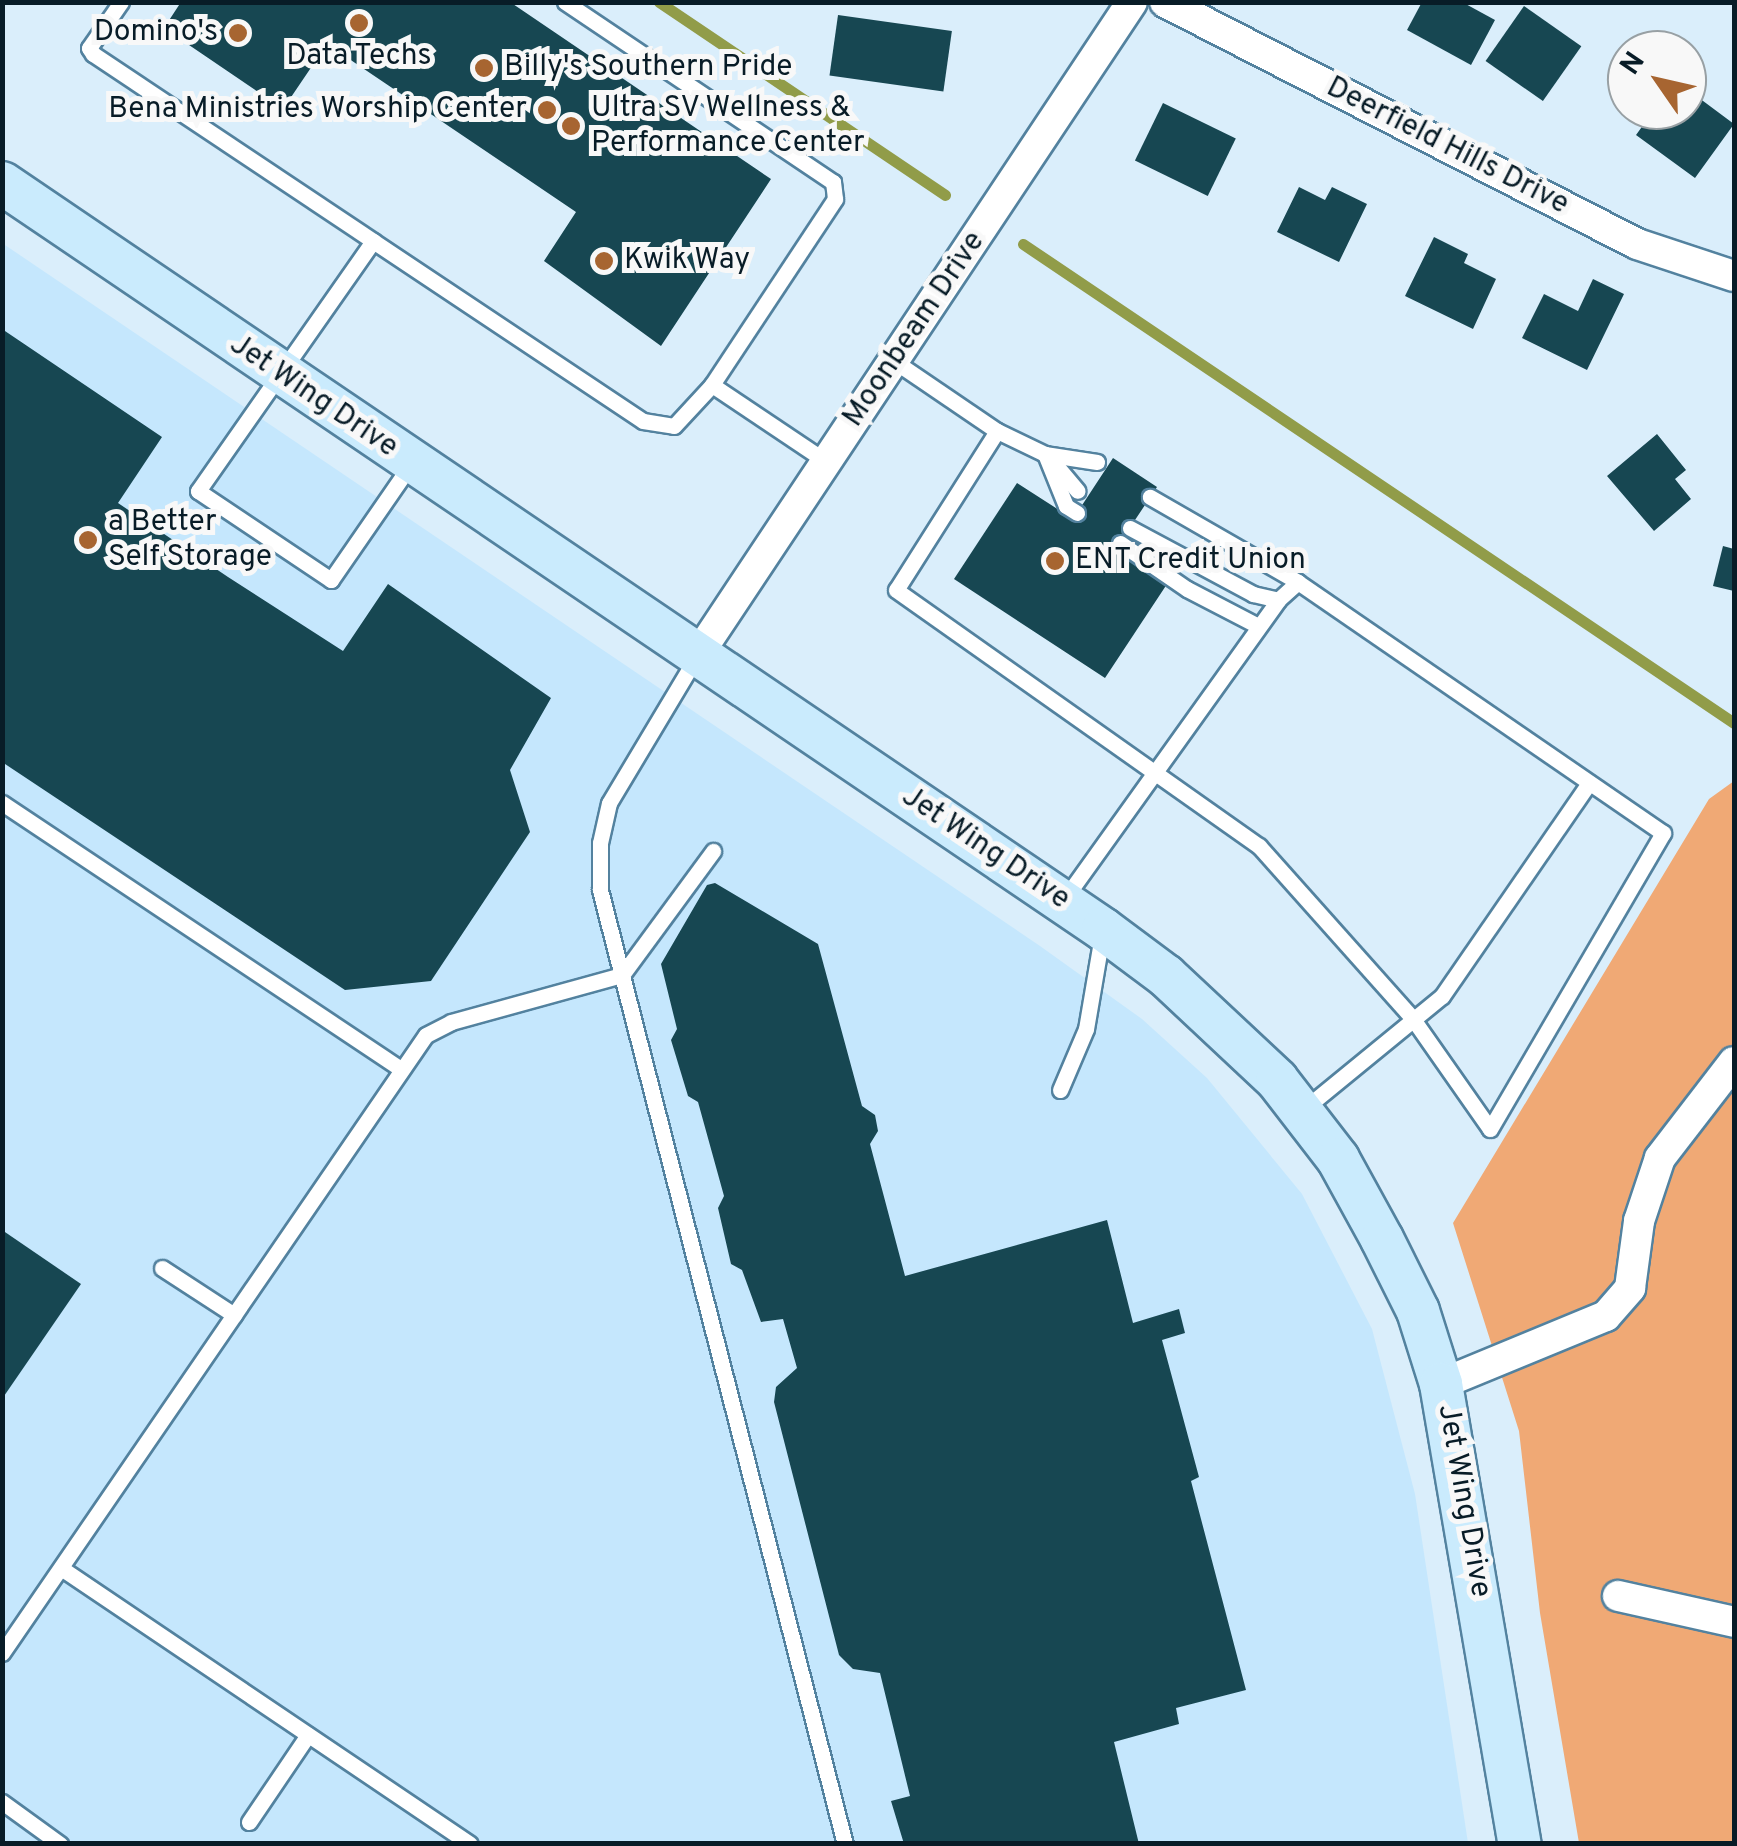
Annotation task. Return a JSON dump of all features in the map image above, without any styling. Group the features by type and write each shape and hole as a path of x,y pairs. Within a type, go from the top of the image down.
{"main road":[{"name":"Jet Wing Drive","path":"2,183 411,464 1104,929 1226,1030 1338,1159 1418,1312 1442,1384 1520,1844"}],"street":[{"name":"Moonbeam Drive","path":"697,656 1132,2"},
{"name":"Deerfield Hills Drive","path":"1165,2 1637,244 1734,276"},
{"path":"1442,1384 1606,1316 1630,1288 1639,1221 1660,1158 1734,1062"},
{"path":"1618,1596 1734,1622"}],"lane":[{"path":"121,2 89,48 92,54 643,421 674,426 712,384 836,199 832,182 565,2"},
{"path":"372,241 198,491 331,580 411,464"},
{"path":"894,361 997,431 1046,454 1097,462"},
{"path":"712,384 827,462"},
{"path":"997,431 896,590 1259,846 1413,1020 1490,1128 1664,833 1298,582 1150,497"},
{"path":"1046,454 1078,491"},
{"path":"1046,454 1066,506 1076,513"},
{"path":"1130,528 1225,582 1278,600"},
{"path":"1120,543 1187,589 1258,626"},
{"path":"1063,901 1258,626 1298,582"},
{"path":"697,656 609,803 600,843 600,890 846,1844"},
{"path":"1300,1111 1442,996 1589,783"},
{"path":"2,803 400,1068"},
{"path":"2,1653 426,1035 451,1022 622,975 713,851"},
{"path":"1060,1090 1086,1029 1104,929"},
{"path":"162,1268 234,1315"},
{"path":"61,1568 470,1844"},
{"path":"249,1822 308,1735"},
{"path":"2,1802 60,1844"}],"shaded area":[{"path":"2,243 1040,946 1142,1019 1207,1078 1302,1194 1372,1329 1415,1494 1468,1843 3,1843"},
{"path":"1734,781 1734,1843 1579,1843 1540,1613 1519,1431 1453,1223 1709,799"}],"building":[{"path":"181,2 510,2 771,179 661,346 544,261 576,212 327,44 283,109 164,28"},
{"path":"1422,2 1462,2 1495,20 1471,65 1407,30"},
{"path":"1524,6 1581,46 1543,101 1486,61"},
{"path":"838,15 952,31 943,91 830,75"},
{"path":"1163,103 1236,139 1208,196 1135,161"},
{"path":"1707,104 1734,124 1695,178 1636,135 1640,130 1707,130"},
{"path":"1299,187 1325,200 1332,187 1367,204 1339,262 1277,232"},
{"path":"1434,237 1468,254 1464,263 1496,279 1473,329 1405,296"},
{"path":"1593,279 1624,294 1587,370 1522,338 1544,294 1578,311"},
{"path":"2,329 162,437 118,503 228,577 343,651 388,584 551,698 510,770 530,832 431,981 345,990 2,762"},
{"path":"1657,434 1686,470 1675,479 1691,499 1654,531 1607,476"},
{"name":"ENT Credit Union","path":"1113,458 1157,487 1119,544 1171,578 1105,678 954,579 1017,483 1073,519"},
{"path":"1723,546 1734,549 1734,591 1713,586"},
{"path":"715,883 818,944 862,1106 875,1115 878,1131 870,1144 905,1276 1107,1220 1133,1323 1179,1309 1185,1333 1162,1340 1199,1477 1191,1481 1246,1690 1176,1708 1179,1724 1114,1742 1139,1844 904,1844 891,1801 910,1796 880,1673 853,1669 839,1655 774,1402 776,1387 797,1368 783,1319 761,1322 742,1270 731,1264 718,1208 724,1196 698,1102 688,1096 671,1040 677,1029 661,964 707,885"},
{"path":"2,1230 81,1284 2,1399"}],"waterway":[{"path":"659,2 945,195"},
{"path":"1023,244 1734,723"}],"place":[{"name":"Data Techs","path":"359,23"},
{"name":"Domino's","path":"238,33"},
{"name":"Billy's Southern Pride","path":"484,68"},
{"name":"Bena Ministries Worship Center","path":"547,110"},
{"name":"Ultra SV Wellness & Performance Center","path":"571,126"},
{"name":"Kwik Way","path":"604,261"},
{"name":"a Better Self Storage","path":"88,540"},
{"name":"ENT Credit Union","path":"1055,561"}]}
